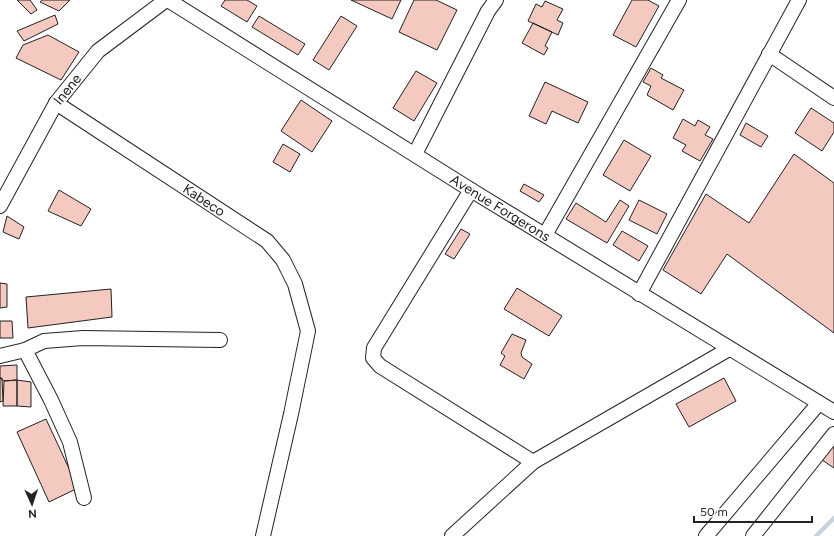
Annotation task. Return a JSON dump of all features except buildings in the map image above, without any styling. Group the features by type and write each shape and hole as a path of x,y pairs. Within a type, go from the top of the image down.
{"street":[{"path":"416,154 488,11 496,0"},
{"path":"545,235 678,0"},
{"path":"639,294 799,0"},
{"name":"Avenue Forgerons","path":"174,1 639,294 834,412"},
{"name":"Inene","path":"0,206 56,103 98,51 174,1"},
{"path":"769,54 834,98"},
{"name":"Kabeco","path":"56,103 267,241 283,260 296,284 308,331 292,414 263,536"},
{"path":"472,190 374,348 373,358 380,366 533,462"},
{"path":"0,356 25,350 44,341 83,338 220,340"},
{"path":"452,536 533,462 729,349"},
{"path":"25,350 51,400 70,442 84,498"},
{"path":"706,536 819,403"},
{"path":"754,536 834,434"}],"waterway":[{"path":"816,536 834,518"}]}
